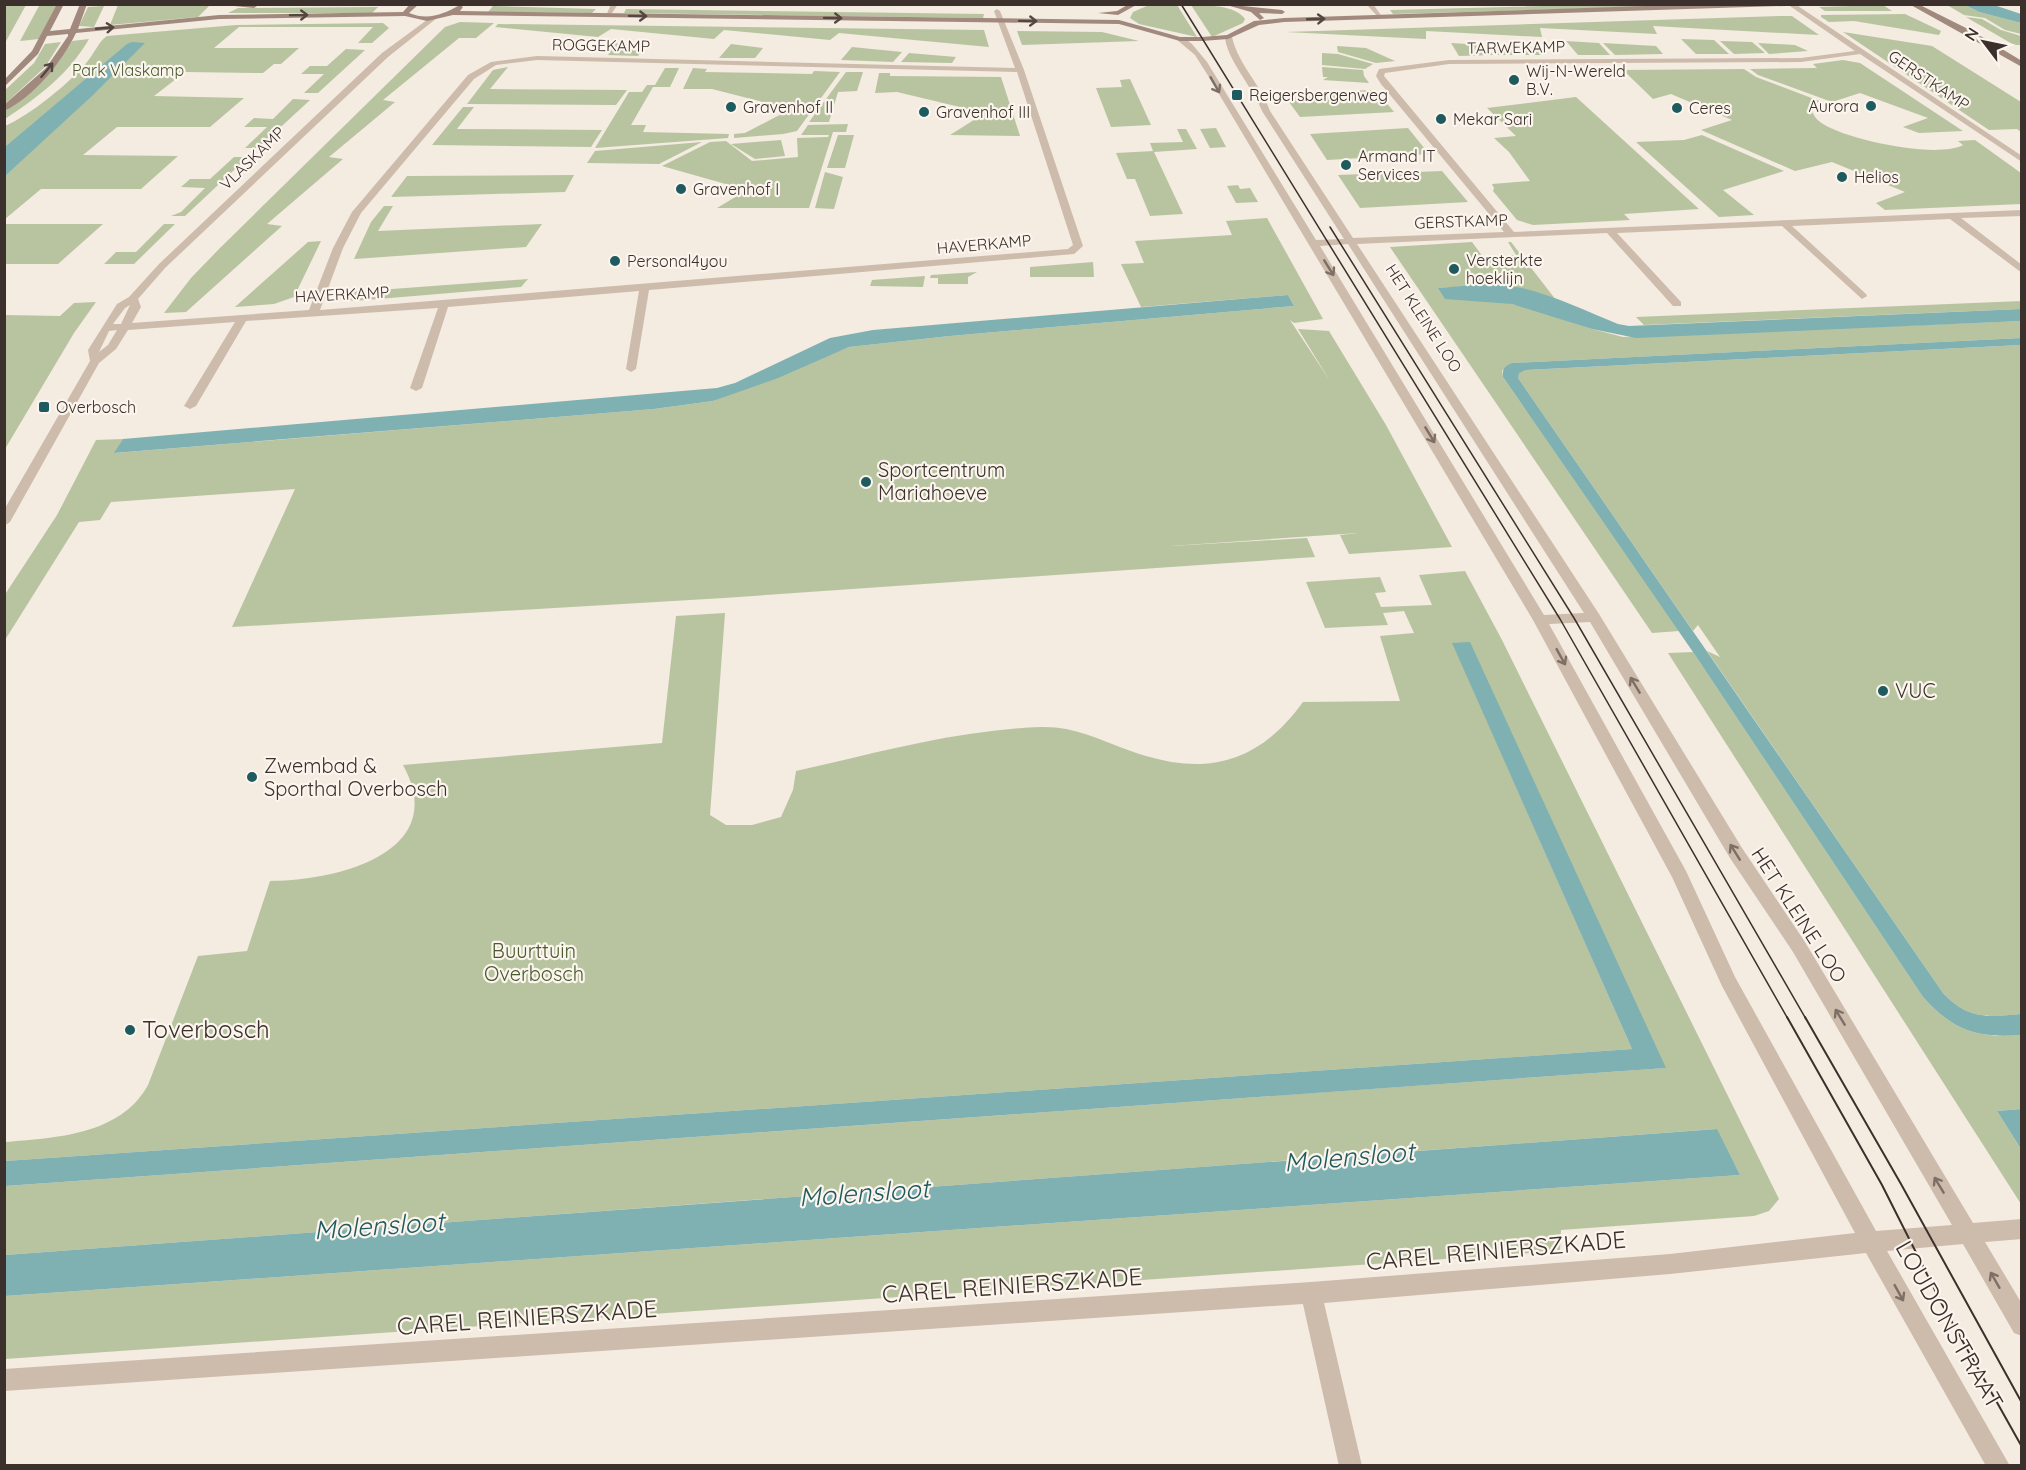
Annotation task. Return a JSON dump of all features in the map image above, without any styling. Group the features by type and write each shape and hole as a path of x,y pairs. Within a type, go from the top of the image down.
{"street":[{"path":"218,4 268,7"},
{"path":"46,34 219,17 406,14 418,18 434,18 453,13 460,9 459,4 512,5"},
{"path":"1093,13 1118,13 1136,4"},
{"path":"1226,4 1253,11 1501,4"},
{"path":"453,13 999,16 1119,22 1180,39 1228,38 1257,23 1381,17 1843,4"},
{"path":"1912,4 1969,33 2022,65"},
{"path":"1929,4 1969,33"},
{"path":"351,6 414,5"},
{"path":"406,14 406,10 414,5"},
{"path":"608,15 615,5"},
{"name":"GERSTKAMP","path":"1791,5 2022,160"},
{"path":"4,109 46,73 65,47 73,31 75,6"},
{"path":"4,85 31,58 46,34 75,6"},
{"path":"219,17 232,6"},
{"path":"603,6 626,6"},
{"path":"1371,7 1381,17"},
{"path":"986,11 999,16 1008,12"},
{"path":"1253,11 1260,18 1257,23"},
{"path":"1118,13 1119,22"},
{"name":"HAVERKAMP","path":"105,328 444,304 1071,252 1078,246 1020,70 999,16"},
{"name":"VLASKAMP","path":"398,45 399,38 418,18"},
{"name":"VLASKAMP","path":"95,361 93,350 121,306 133,299 162,266 385,55 434,18"},
{"name":"HET KLEINE LOO","path":"1228,38 1232,50 1262,95 1266,111 1594,617 1736,854 1799,947 1969,1235"},
{"path":"1180,39 1196,51 1540,620 1680,876 1728,981 1870,1242"},
{"name":"TARWEKAMP","path":"1511,234 1384,82 1380,76 1382,71 1449,62 1801,60 1862,52"},
{"name":"ROGGEKAMP","path":"314,312 331,263 347,227 357,212 471,77 478,70 494,64 537,58 1020,70"},
{"name":"GERSTKAMP","path":"1314,243 2022,213"},
{"path":"1952,216 2022,270"},
{"path":"1784,223 1862,296"},
{"path":"1609,230 1677,304"},
{"path":"631,369 644,288"},
{"name":"VLASKAMP","path":"4,522 95,361 111,347 122,326 136,307 133,299"},
{"path":"416,388 444,304"},
{"path":"190,406 243,317"},
{"path":"1540,620 1594,617"},
{"name":"CAREL REINIERSZKADE","path":"4,1380 1311,1293 1670,1264 1870,1242 2022,1229"},
{"path":"1969,1235 2022,1325"},
{"name":"LOUDONSTRAAT","path":"1870,1242 1999,1466"},
{"path":"1311,1293 1351,1466"}],"green space":[{"path":"6,4 26,5 5,43 4,7"},
{"path":"198,4 209,6 198,17 110,25 118,5"},
{"path":"57,5 39,39 20,41 39,6"},
{"path":"1149,5 1177,5 1197,37 1139,24 1130,18 1133,12"},
{"path":"1191,5 1228,8 1241,14 1245,19 1243,23 1212,37"},
{"path":"1579,5 1703,5 1393,14 1390,10"},
{"path":"1883,5 1892,11 1825,11 1819,7"},
{"path":"1947,5 1965,5 1979,12 2021,23 2021,34 2005,30 1985,18 1964,15"},
{"path":"104,6 94,27 79,26 88,7"},
{"path":"493,6 596,9 592,13 488,12"},
{"path":"378,7 372,13 228,13 238,8"},
{"path":"626,9 984,14 983,18 624,13"},
{"path":"1905,14 1941,31 1939,35 1854,21 1829,22 1821,17 1821,15"},
{"path":"1792,16 1819,35 1653,26 1657,34 1540,28 1542,37 1426,31 1426,39 1286,32"},
{"path":"1966,17 1982,19 2001,30 2021,36 2021,45 2014,45"},
{"path":"460,22 494,23 476,38 459,38 383,100 395,102 329,157 343,159 267,224 282,226 186,312 164,313 191,278 219,249 445,27"},
{"name":"Park Vlaskamp","path":"383,23 389,28 372,43 358,43 373,27 239,27 214,48 299,48 281,64 274,64 263,73 185,72 154,96 244,98 210,127 117,127 83,155 178,156 141,189 41,189 5,219 5,126 26,115 60,88 90,59 101,41 107,36 236,25"},
{"path":"498,24 984,30 989,47 839,33 830,40 724,30 714,39 611,29 598,37 495,27"},
{"path":"1017,31 1102,32 1139,41 1022,45"},
{"path":"1843,32 1932,46 2021,102 2021,132 2017,129 1989,130"},
{"path":"89,39 72,63 52,84 5,119 4,112 59,61 72,41"},
{"path":"1681,39 1714,40 1729,54 1696,54"},
{"path":"1566,41 1599,43 1610,55 1578,55"},
{"path":"1720,41 1752,42 1765,53 1734,54"},
{"path":"61,42 45,67 5,104 4,91 34,63 45,44"},
{"path":"615,43 645,46 638,56 608,55"},
{"path":"1451,43 1484,45 1493,55 1459,56"},
{"path":"1603,43 1656,46 1663,54 1615,55"},
{"path":"1758,43 1795,45 1808,51 1769,54"},
{"path":"731,44 763,48 755,58 719,58"},
{"path":"1337,46 1366,48 1395,61 1376,63 1338,52"},
{"path":"1488,46 1535,48 1541,55 1497,55"},
{"path":"852,47 902,52 893,62 841,60"},
{"path":"346,49 365,50 318,93 304,93 324,74 301,74 310,66 327,66"},
{"path":"909,53 956,57 952,63 901,62"},
{"path":"1322,53 1338,54 1373,64 1365,69 1322,65"},
{"path":"1843,60 1860,63 1963,131 1919,133 1903,127 1928,118 1860,93 1832,102 1758,75 1750,69 1817,68 1813,64"},
{"path":"508,67 490,89 627,90 616,105 467,104 493,70"},
{"path":"1322,67 1363,70 1369,83 1323,80 1328,77 1323,77"},
{"path":"665,68 679,68 670,87 653,87 631,125 646,125 643,132 729,134 728,138 595,148 629,92 642,92 647,85 655,85"},
{"path":"693,68 707,69 705,72 812,74 814,71 840,72 797,131 734,138 734,134 745,133 791,109 712,89 683,89"},
{"path":"1744,69 1756,77 1822,102 1810,106 1816,118 1835,130 1852,136 1893,146 1934,150 1951,149 1963,145 1958,141 1975,140 2021,173 2021,204 1885,210 1876,203 1905,192 1832,162 1795,171 1701,130 1732,120 1671,94 1653,99 1623,70"},
{"path":"846,72 863,72 857,91 838,92 829,122 809,122"},
{"path":"879,73 890,73 890,76 1001,77 1020,136 950,135 985,113 897,92 875,93"},
{"path":"1130,79 1151,125 1111,127 1096,88 1122,87 1120,80"},
{"path":"1376,90 1394,112 1300,117 1286,98 1314,97 1314,92"},
{"path":"1576,97 1699,209 1624,214 1630,220 1533,225 1517,220 1493,191 1492,184 1530,181 1509,152 1494,138 1516,136 1487,108"},
{"path":"293,99 310,100 258,148 245,148 267,127 244,127 254,118 273,119"},
{"path":"463,107 474,107 457,129 602,130 591,147 432,145"},
{"path":"848,124 846,132 833,132 809,208 717,208 747,190 662,166 710,142 726,141 752,161 798,157 797,138 828,137 829,135 801,135 808,125"},
{"path":"1216,128 1226,147 1210,148 1200,129"},
{"path":"1408,128 1429,154 1327,160 1310,134"},
{"path":"1177,129 1186,129 1197,149 1154,152 1183,214 1150,216 1135,179 1127,179 1116,153 1153,151 1150,143 1183,142"},
{"path":"838,135 854,135 845,168 827,168"},
{"path":"1702,135 1784,171 1723,190 1754,215 1719,217 1636,142 1684,140"},
{"path":"781,140 785,156 755,159 731,144"},
{"path":"702,142 659,164 587,163 595,151"},
{"path":"234,157 248,157 185,216 171,216 181,212 205,188 181,187 190,179 210,179"},
{"path":"1442,171 1468,202 1360,208 1338,175"},
{"path":"825,172 843,177 834,209 815,208"},
{"path":"574,175 565,192 391,197 407,176"},
{"path":"1238,185 1240,189 1250,188 1258,202 1236,203 1227,186"},
{"path":"384,206 393,206 378,231 542,224 526,247 354,259 371,222"},
{"name":"Sportcentrum Mariahoeve","path":"1267,218 1323,319 1294,323 1290,320 1330,381 1298,329 1329,331 1386,425 1452,547 1349,554 1340,535 1358,533 1171,546 1307,538 1315,557 724,598 232,627 295,489 111,502 100,520 79,522 5,640 4,596 57,515 96,440 123,439 115,453 654,409 713,401 849,347 1294,306 1288,295 1141,307 1121,264 1144,263 1135,241 1232,235 1226,221"},
{"path":"4,224 103,224 58,264 5,264"},
{"path":"164,224 175,224 134,264 104,264 116,252 136,252"},
{"path":"321,241 294,297 274,304 235,307 308,242"},
{"path":"1472,242 1483,257 1516,255 1508,242 1511,242 1556,300 1507,284 1438,288 1526,307 1623,337 2021,321 2021,338 1512,363 1502,371 1503,377 1679,631 1652,633 1390,247"},
{"path":"1093,262 1094,277 1030,277 1030,267"},
{"path":"977,272 968,277 968,284 938,284 938,278 930,278 931,275"},
{"path":"925,276 923,287 870,286 872,280"},
{"path":"528,279 521,287 354,301 337,297 338,293"},
{"path":"2022,301 2021,309 1644,325 1636,317"},
{"path":"96,302 74,333 5,449 5,315 60,316 74,303"},
{"name":"VUC","path":"2021,345 2021,1014 1988,1016 1961,1008 1943,993 1707,651 1720,657 1698,625 1693,631 1518,378 1518,373 1526,370"},
{"name":"Buurttuin Overbosch","path":"1465,571 1502,640 1779,1199 1769,1211 1754,1216 1561,1230 1560,1251 5,1359 5,1296 1740,1175 1716,1129 5,1255 5,1186 1665,1068 1453,644 1632,1049 5,1161 5,1142 85,1131 104,1124 136,1102 148,1085 198,956 247,951 270,881 296,880 353,868 379,856 399,841 412,821 414,796 403,765 662,743 676,616 725,613 710,815 726,825 752,825 781,817 793,790 796,771 948,737 1010,729 1053,727 1085,734 1155,758 1180,763 1203,764 1246,753 1266,741 1285,724 1303,702 1400,701 1380,636 1414,633 1404,611 1383,613 1388,625 1325,628 1306,582 1380,577 1386,592 1375,593 1381,607 1432,605 1419,575"},
{"path":"1693,652 1923,997 1945,1018 1967,1030 1991,1035 2021,1035 2021,1109 1997,1111 2021,1149 2021,1204 1668,653"}],"water":[{"path":"1965,5 1994,5 2021,14 2021,23 1979,12"},
{"path":"132,42 145,43 93,95 5,176 5,147"},
{"path":"1488,284 1538,292 1618,324 1629,326 2021,309 2021,321 1636,338 1592,329 1512,304 1445,299 1438,288"},
{"path":"1288,295 1294,306 849,347 778,378 713,401 654,409 114,453 123,439 717,388 735,383 830,338 873,330"},
{"path":"2021,338 2021,345 1526,370 1519,373 1518,378 1943,993 1961,1008 1979,1015 2021,1014 2021,1035 2005,1036 1978,1033 1956,1025 1934,1009 1923,997 1693,652 1503,374 1504,368 1512,363"},
{"path":"1470,642 1666,1068 5,1186 5,1161 1632,1049 1452,643"},
{"path":"2022,1109 2021,1149 1997,1111"},
{"name":"Molensloot","path":"1717,1129 1740,1175 5,1296 5,1255"}],"tram line":[{"path":"1181,4 1560,619 1788,1019"},
{"path":"1330,227 1574,618 1806,1019"},
{"path":"1787,1017 1882,1185 1944,1308 2022,1447"},
{"path":"1805,1017 1901,1184 2022,1403"}],"place":[{"name":"Wij-N-Wereld B.V.","path":"1514,80"},
{"name":"Reigersbergenweg","path":"1237,95"},
{"name":"Aurora","path":"1871,106"},
{"name":"Gravenhof II","path":"731,107"},
{"name":"Ceres","path":"1677,108"},
{"name":"Gravenhof III","path":"924,112"},
{"name":"Mekar Sari","path":"1441,119"},
{"name":"Armand IT Services","path":"1346,165"},
{"name":"Helios","path":"1842,177"},
{"name":"Gravenhof I","path":"681,189"},
{"name":"Personal4you","path":"615,261"},
{"name":"Versterkte hoeklijn","path":"1454,269"},
{"name":"Overbosch","path":"44,407"},
{"name":"Sportcentrum Mariahoeve","path":"866,482"},
{"name":"VUC","path":"1883,691"},
{"name":"Zwembad & Sporthal Overbosch","path":"252,777"},
{"name":"Toverbosch","path":"130,1030"}]}
